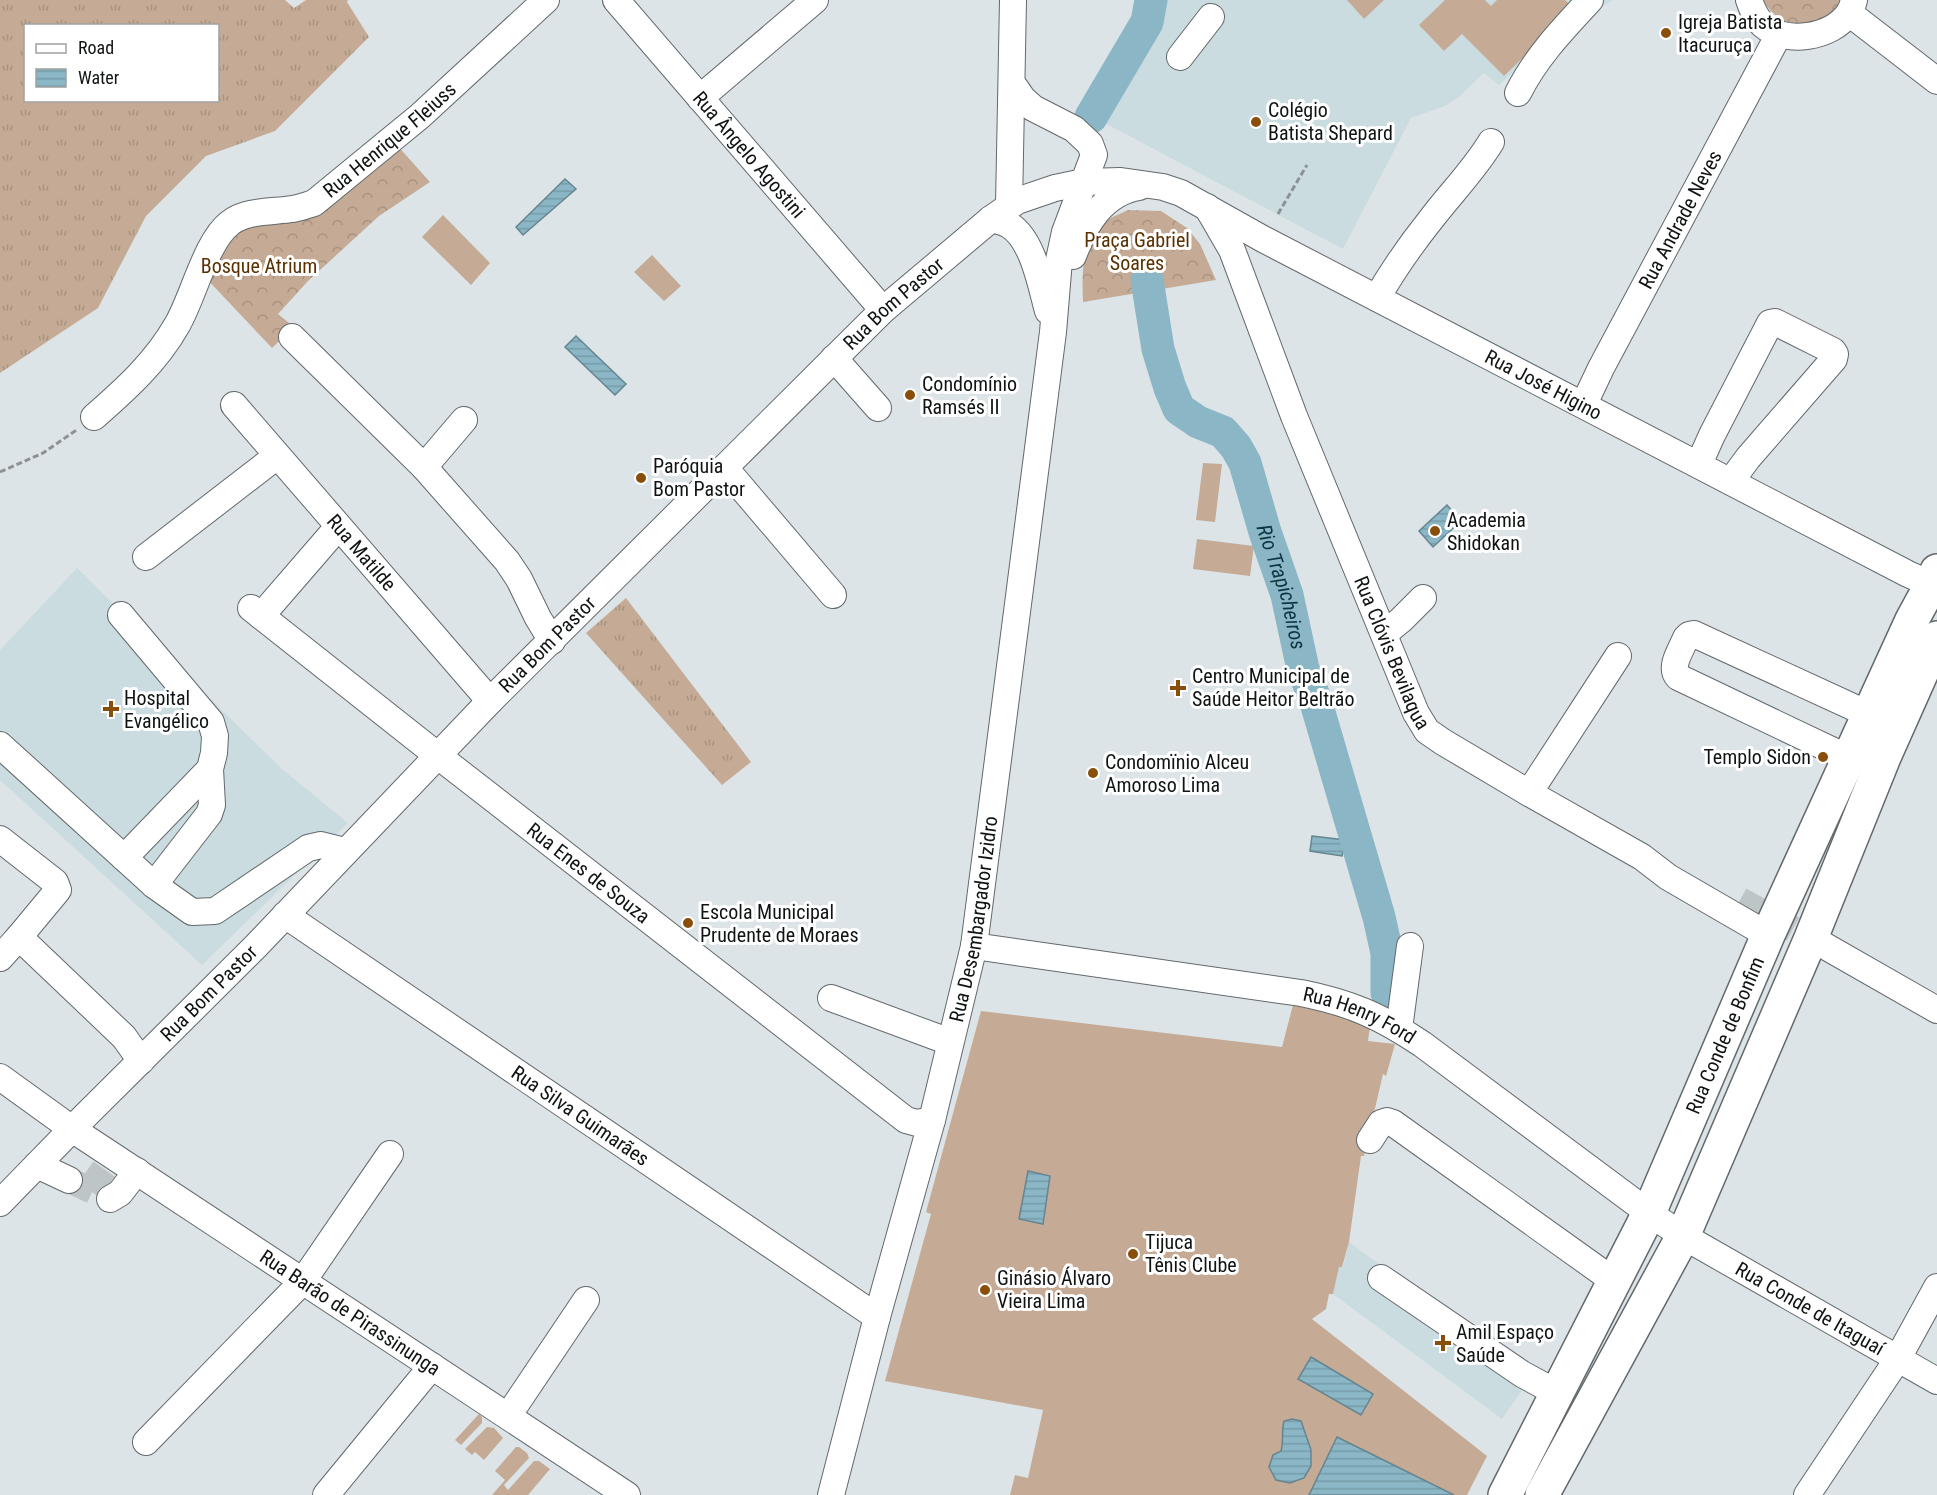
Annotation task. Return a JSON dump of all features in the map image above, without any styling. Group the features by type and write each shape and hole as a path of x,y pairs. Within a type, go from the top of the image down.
{"main road":[{"name":"Rua Conde de Bonfim","path":"1505,1495 1648,1213 1768,935 1848,758 1912,620 1935,581"},
{"name":"Rua Conde de Bonfim","path":"1542,1495 1683,1236 1884,758 1937,638"}],"street":[{"name":"Rua Henrique Fleiuss","path":"94,417 137,379 177,326 209,253 230,222 253,214 294,209 315,203 420,116 546,0"},
{"name":"Rua Ângelo Agostini","path":"616,0 883,310"},
{"path":"700,98 815,0"},
{"path":"1013,0 1012,83 1000,212 1021,236 1028,248 1039,276 1053,332"},
{"path":"1518,93 1548,47 1590,0"},
{"path":"1749,0 1763,24 1779,34 1798,37 1816,34 1834,26 1852,7 1937,81"},
{"path":"1180,57 1211,17"},
{"name":"Rua Andrade Neves","path":"1584,404 1779,34"},
{"name":"Rua Desembargador Izidro","path":"831,1495 877,1317 932,1120 974,946 1053,332 1061,251 1065,232 1094,158 1090,144 1074,129 1033,108 1012,83"},
{"path":"1377,298 1391,273 1432,218 1477,165 1491,142"},
{"name":"Rua Bom Pastor","path":"0,1203 285,915 436,755 883,310 1000,212 1055,188 1084,182 1150,185"},
{"name":"Rua Desembargador Izidro","path":"1053,332 1068,270 1080,237 1095,212 1110,198 1124,191 1150,185"},
{"name":"Rua José Higino","path":"1150,185 1181,193 1263,239 1731,481 1935,581"},
{"name":"Rua Clóvis Bevilaqua","path":"1207,207 1233,250 1294,416 1416,713 1427,731 1529,794 1642,857 1668,877 1768,935"},
{"path":"1699,464 1770,323 1775,321 1833,351 1834,359 1748,458 1731,481"},
{"path":"292,337 424,466 507,561 552,641"},
{"path":"834,358 878,408"},
{"name":"Rua Matilde","path":"234,405 490,701"},
{"path":"424,466 464,420"},
{"path":"146,556 277,456"},
{"path":"725,468 833,596"},
{"name":"Rua Enes de Souza","path":"338,527 256,612 436,755 906,1120 913,1123 932,1120"},
{"path":"1384,634 1423,598"},
{"path":"121,615 211,722 215,736 210,769 212,805 209,814 154,885"},
{"path":"1848,758 1678,677 1674,673 1674,667 1686,638 1694,634 1868,714"},
{"path":"1529,794 1618,656"},
{"path":"0,745 154,885 192,912 215,911 308,848 321,845 345,851"},
{"path":"124,858 210,769"},
{"path":"0,839 55,882 58,890 0,958"},
{"path":"1642,857 1669,862 1740,900"},
{"name":"Rua Silva Guimarães","path":"285,915 877,1317"},
{"path":"19,937 124,1037 141,1061"},
{"path":"1810,938 1937,1010"},
{"name":"Rua Henry Ford","path":"974,946 1334,999 1358,1007 1400,1029 1648,1213 1683,1236"},
{"path":"1400,1029 1410,946"},
{"path":"831,998 950,1042"},
{"name":"Rua Barão de Pirassinunga","path":"0,1077 72,1129 109,1163 136,1171 508,1416 596,1486 627,1495"},
{"path":"1370,1140 1381,1123 1387,1120 1393,1123 1614,1281"},
{"path":"146,1443 303,1281 390,1154"},
{"path":"37,1165 69,1180"},
{"path":"110,1199 120,1193 136,1171"},
{"name":"Rua Conde de Itaguaí","path":"1683,1236 1937,1381"},
{"path":"1382,1278 1522,1374 1557,1393"},
{"path":"1807,1495 1897,1360 1937,1287"},
{"path":"508,1416 586,1300"},
{"path":"326,1495 432,1366"}],"path":[{"path":"1278,214 1306,165"},
{"path":"0,472 43,453 94,417"}],"shaded area":[{"name":"Colégio Batista Shepard","path":"1158,0 1613,0 1576,22 1571,19 1499,85 1484,73 1459,97 1445,106 1411,118 1343,249 1097,119 1156,22"},
{"name":"Hospital Evangélico","path":"77,568 281,768 348,823 202,965 0,780 0,650"},
{"name":"Amil Espaço Saúde","path":"1349,1242 1522,1369 1527,1383 1502,1419 1333,1294 1339,1266 1343,1267"}],"green space":[{"path":"0,0 285,0 294,8 306,0 348,0 347,2 369,37 275,131 206,156 146,216 98,308 0,373"},
{"path":"1347,0 1384,0 1364,19"},
{"path":"1445,0 1485,0 1491,6 1497,0 1565,0 1574,8 1504,76 1462,34 1444,51 1419,25"},
{"path":"1763,0 1840,0 1824,19 1813,24 1802,25 1780,18"},
{"name":"Bosque Atrium","path":"395,143 430,182 379,216 308,281 278,314 294,327 272,348 203,275 229,224 305,212"},
{"name":"Praça Gabriel Soares","path":"1128,210 1161,211 1187,228 1200,244 1216,280 1083,302 1084,262 1089,242 1100,225"},
{"path":"443,215 490,263 471,285 422,237"},
{"path":"652,255 681,286 664,301 634,272"},
{"path":"1203,463 1222,464 1215,522 1196,520"},
{"path":"1197,539 1254,546 1250,576 1193,569"},
{"path":"626,598 751,762 722,785 586,633"},
{"name":"Tijuca Tênis Clube","path":"1294,1001 1371,1019 1368,1041 1395,1044 1386,1076 1383,1074 1364,1156 1361,1156 1349,1242 1342,1267 1339,1267 1333,1294 1329,1294 1326,1309 1312,1319 1487,1456 1467,1495 1010,1495 1015,1475 1028,1478 1043,1410 885,1381 931,1214 926,1212 981,1011 1282,1047"},
{"path":"479,1414 482,1417 482,1423 461,1445 455,1440"},
{"path":"487,1427 494,1428 503,1438 484,1460 475,1452 472,1455 465,1449"},
{"path":"516,1447 527,1453 529,1458 504,1485 508,1490 534,1461 539,1461 550,1469 528,1495 492,1495 505,1480 495,1471"}],"water":[{"path":"565,179 576,189 523,235 516,227"},
{"path":"576,336 626,384 615,395 565,347"},
{"path":"1447,505 1461,521 1433,547 1419,531"},
{"path":"1312,836 1345,840 1342,856 1310,851"},
{"path":"1028,1171 1050,1176 1043,1224 1019,1219"},
{"path":"1311,1357 1373,1394 1361,1415 1298,1379"},
{"path":"1292,1419 1301,1421 1311,1450 1311,1466 1304,1478 1290,1483 1276,1480 1269,1467 1273,1455 1281,1451 1284,1421"},
{"path":"1337,1437 1454,1495 1309,1495"}],"waterway":[{"name":"Rio Trapicheiros","path":"1091,117 1147,22 1151,0"},
{"name":"Rio Trapicheiros","path":"1147,280 1158,349 1179,409 1198,422 1223,432 1236,447 1245,463 1265,532 1287,595 1303,669 1315,699 1379,917 1387,953 1387,993"}],"tunnel":[{"path":"1740,900 1793,929"},
{"path":"89,1190 104,1169"},
{"path":"69,1180 110,1199"}],"place":[{"name":"Igreja Batista Itacuruça","path":"1666,33"},
{"name":"Colégio Batista Shepard","path":"1256,122"},
{"name":"Condomínio Ramsés II","path":"910,395"},
{"name":"Paróquia Bom Pastor","path":"641,478"},
{"name":"Academia Shidokan","path":"1435,531"},
{"name":"Centro Municipal de Saúde Heitor Beltrão","path":"1178,688"},
{"name":"Hospital Evangélico","path":"111,709"},
{"name":"Templo Sidon","path":"1823,757"},
{"name":"Condomïnio Alceu Amoroso Lima","path":"1093,773"},
{"name":"Escola Municipal Prudente de Moraes","path":"688,923"},
{"name":"Tijuca Tênis Clube","path":"1133,1254"},
{"name":"Ginásio Álvaro Vieira Lima","path":"985,1290"},
{"name":"Amil Espaço Saúde","path":"1443,1343"}]}
